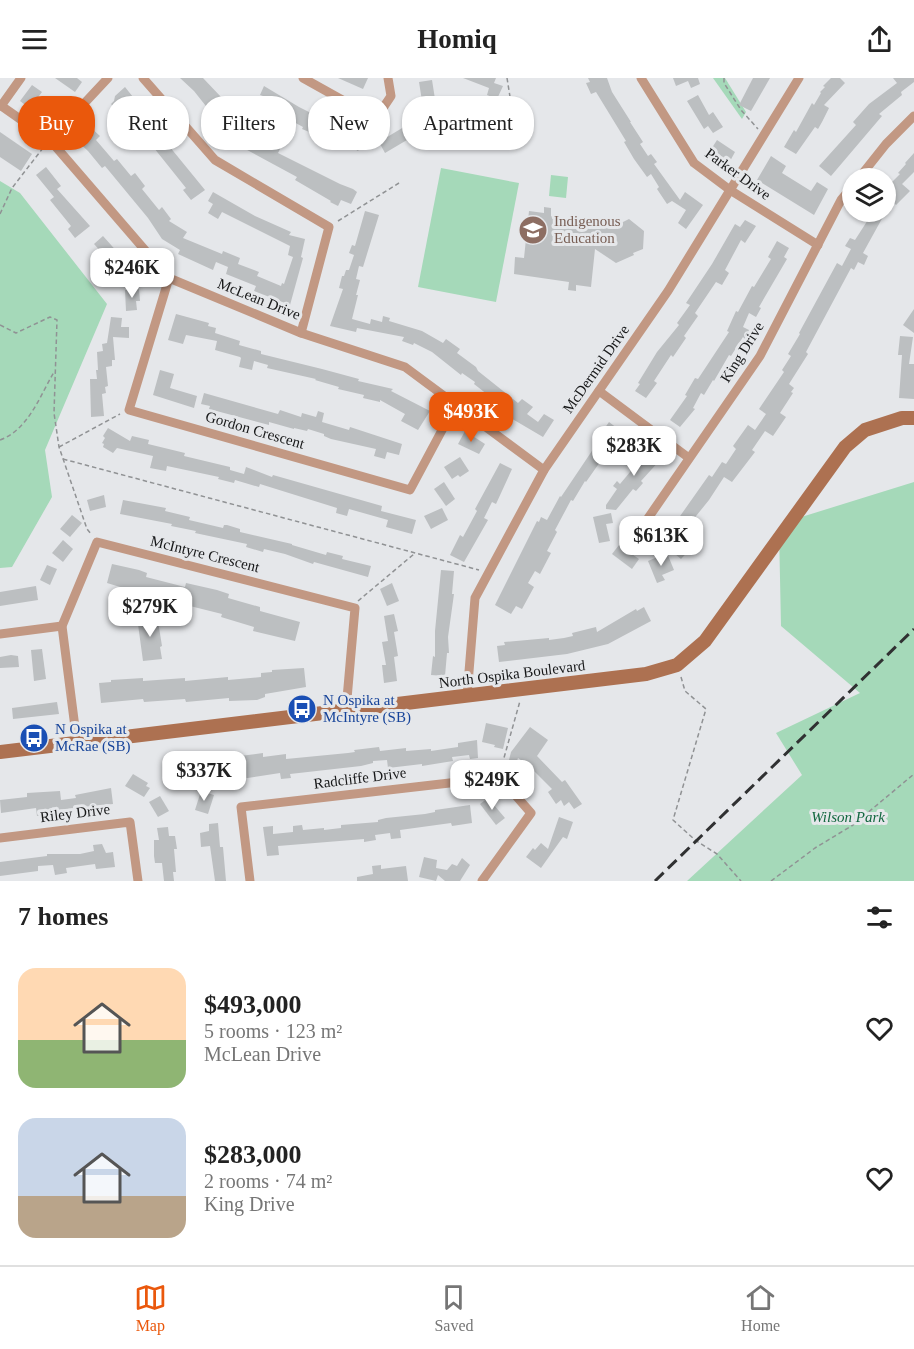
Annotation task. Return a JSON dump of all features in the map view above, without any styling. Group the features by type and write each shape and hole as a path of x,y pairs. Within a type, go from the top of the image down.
{"street":[{"path":"1,106 21,78"},
{"path":"143,78 215,160 329,227 301,333"},
{"path":"303,78 362,111 383,108 391,96 388,78"},
{"name":"Parker Drive","path":"641,78 694,163 730,190 818,245"},
{"name":"McDermid Drive","path":"467,696 475,598 488,573 544,470 669,291 799,78"},
{"path":"88,96 102,80"},
{"name":"McLean Drive","path":"1,106 18,118"},
{"path":"866,168 885,144 914,116"},
{"name":"McLean Drive","path":"59,150 169,278 301,333 405,367 544,470"},
{"name":"King Drive","path":"644,524 760,356 842,200"},
{"path":"129,410 169,278"},
{"path":"599,391 689,458"},
{"name":"Gordon Crescent","path":"129,410 410,490 456,404"},
{"name":"North Ospika Boulevard","path":"0,752 646,674 677,665 705,641 845,447 865,430 902,418 914,418"},
{"path":"77,743 62,626 98,542"},
{"name":"McIntyre Crescent","path":"98,542 351,607"},
{"path":"346,711 355,608 351,607"},
{"path":"0,634 62,626"},
{"path":"482,881 531,813 498,778"},
{"name":"Radcliffe Drive","path":"250,881 241,807 498,778"},
{"name":"Riley Drive","path":"0,838 130,822 138,881"}],"path":[{"path":"507,78 510,96"},
{"path":"724,78 724,83 741,110 764,136"},
{"path":"0,214 12,188 42,150"},
{"path":"329,227 399,183"},
{"path":"0,325 16,333 50,317 57,320 54,413 58,447 87,529 98,542"},
{"path":"0,440 18,431 30,415 55,371"},
{"path":"58,447 129,410"},
{"path":"63,459 488,573"},
{"path":"351,607 415,553"},
{"path":"677,665 685,691 706,709 673,820 695,840 717,854 741,881"},
{"path":"498,778 524,689"},
{"path":"771,881 815,848 853,825 914,774"}],"green space":[{"path":"713,78 725,78 746,112 742,119"},
{"path":"441,168 519,183 496,302 418,287"},
{"path":"551,175 568,177 566,198 549,196"},
{"path":"0,181 20,193 107,304 45,450 52,497 12,567 0,568"},
{"name":"Wilson Park","path":"914,482 914,881 687,881 802,775 776,733 860,693 781,626 779,530 795,519"}],"building":[{"path":"55,78 77,78 82,82 75,92"},
{"path":"180,78 203,78 220,96 201,96 201,100"},
{"path":"338,78 368,78 363,89"},
{"path":"463,78 496,78 494,83 503,86 498,96 487,95 489,88"},
{"path":"588,78 607,78 612,92 643,142 640,144 648,156 651,154 657,162 654,164 680,200 685,192 703,205 686,229 678,223 686,210 672,201 667,204 651,174 647,177 634,159 624,142 626,141 596,92 591,94 586,83 590,82"},
{"path":"673,78 698,78 700,84 691,88 688,81 676,86"},
{"path":"753,78 770,78 751,111 739,105"},
{"path":"831,78 840,78 845,83 824,105 829,108 818,129 815,127 796,154 784,147 794,130 796,132 812,103 814,105 825,87 823,86"},
{"path":"893,78 914,78 914,82 879,114 882,116 831,176 819,166 856,125 853,122 869,104 897,83"},
{"path":"432,80 435,96 421,96 419,82"},
{"path":"32,85 42,92 39,96 24,96"},
{"path":"264,86 281,96 263,96 260,95"},
{"path":"125,87 132,96 115,96"},
{"path":"698,95 709,115 713,112 723,127 713,133 708,126 704,129 687,101"},
{"path":"296,105 308,112 308,132 302,129 303,127 296,123"},
{"path":"402,128 402,143 385,153 383,150 390,150 390,135"},
{"path":"0,132 18,144 18,150 26,150 32,154 21,171 0,157"},
{"path":"95,132 100,136 96,140 114,161 117,159 131,176 135,173 145,186 142,189 159,210 162,207 171,219 169,221 187,232 183,238 222,254 223,251 240,258 238,264 259,272 257,276 281,286 282,283 284,284 293,257 288,255 290,246 222,212 218,219 208,213 213,204 208,201 213,192 255,216 291,232 289,235 305,239 301,257 303,258 290,305 254,291 256,286 226,274 228,267 216,262 213,270 178,254 180,250 162,239 148,218 105,166 102,168 88,151 95,150"},
{"path":"717,140 735,152 729,163 710,151"},
{"path":"156,150 172,150 205,190 191,200 183,190 186,188"},
{"path":"247,150 280,150 278,153 357,192 351,204 341,200 338,206 295,180 297,177"},
{"path":"914,153 914,172 902,184 910,191 896,205 896,178"},
{"path":"771,156 786,166 782,173 811,191 817,182 828,189 814,215 757,180"},
{"path":"46,167 61,186 57,189 90,226 75,238 68,229 71,226 50,200 54,197 36,175"},
{"path":"544,207 551,208 551,216 599,222 598,227 611,228 629,219 644,231 643,249 616,263 595,249 591,287 576,285 576,291 568,290 569,282 514,274 515,257 524,258 529,211 544,213"},
{"path":"365,211 379,215 363,267 359,266 356,279 360,280 352,319 370,324 371,319 382,322 383,316 390,318 389,321 422,331 443,343 446,339 460,349 457,353 518,403 522,399 533,407 527,414 538,422 544,414 554,420 543,437 509,417 511,413 474,384 475,382 462,373 461,375 432,352 414,343 413,345 402,341 404,337 357,328 356,332 330,326 343,289 339,288 342,276 346,270 349,270 354,255 349,253 352,245 355,246"},
{"path":"745,220 756,226 745,243 741,240 725,270 729,273 722,285 716,282 695,313 698,316 684,336 686,338 673,357 671,355 654,381 657,383 646,398 635,391 640,384 638,383 657,352 679,325 677,323 690,305 686,303 735,224 740,227"},
{"path":"867,222 880,222 863,253 868,256 864,265 858,262 854,270 851,268 806,352 808,354 789,384 794,388 791,392 793,393 780,413 786,417 773,436 765,431 752,450 755,452 732,482 724,477 688,526 678,519 709,475 712,477 722,462 726,464 736,449 733,446 748,425 755,430 766,414 759,409 784,372 782,370 791,356 788,354 837,263 842,266 851,249 845,246 850,238 855,240"},
{"path":"103,236 120,255 128,277 119,280 117,276 115,277 105,256 94,244"},
{"path":"777,241 789,248 784,257 787,259 759,307 761,308 756,317 749,313 743,327 749,330 745,339 743,337 731,356 729,355 704,395 701,393 693,408 695,409 680,427 670,420 687,396 685,395 695,378 698,379 729,332 727,331 736,311 738,312 752,286 754,287 771,259 768,257"},
{"path":"139,289 140,301 136,301 137,310 126,311 125,290"},
{"path":"914,309 914,333 903,325"},
{"path":"176,314 209,323 208,326 216,328 215,333 240,341 239,345 261,351 261,354 393,389 391,391 430,411 418,430 401,421 405,414 380,400 380,402 363,398 364,395 338,389 339,387 316,379 267,368 268,365 254,361 252,370 239,367 240,357 215,350 217,341 186,335 183,344 168,340"},
{"path":"111,317 122,318 121,327 129,327 129,338 113,337 115,360 112,360 112,366 106,367 108,386 105,387 106,393 102,394 104,416 91,417 90,379 97,379 97,352 103,351 102,344 107,343"},
{"path":"900,336 913,337 909,364 914,364 914,399 899,398 902,355 898,355"},
{"path":"160,370 174,374 170,388 197,396 194,408 153,395"},
{"path":"204,393 278,414 280,410 301,417 302,413 316,417 318,411 324,413 322,422 349,430 350,427 402,444 399,455 387,452 385,459 374,456 376,449 331,439 308,429 307,431 294,429 269,422 269,425 209,409 210,406 201,404"},
{"path":"609,422 626,435 610,454 607,452 573,501 571,500 547,551 551,553 540,574 535,571 528,583 534,587 522,609 516,606 511,614 495,605 537,521 539,522 541,517 547,520 560,496 604,433 602,432"},
{"path":"108,428 130,441 132,436 149,440 148,444 185,453 184,456 230,467 230,470 244,474 246,467 272,477 273,475 382,506 381,511 416,520 412,534 386,527 388,520 349,509 347,516 336,513 337,508 260,484 259,487 235,480 234,483 218,479 219,477 167,466 166,471 150,468 153,456 117,448 113,453 103,447 102,443 105,438 103,436"},
{"path":"465,431 485,444 479,454 458,444"},
{"path":"641,443 661,459 641,481 643,483 636,491 633,489 616,510 606,509 606,505 617,489 613,486 617,481 620,484 641,459 633,453"},
{"path":"460,457 469,471 452,479 444,467"},
{"path":"500,463 512,469 496,504 492,502 484,518 488,520 464,562 450,555 460,535 463,537"},
{"path":"444,482 455,499 446,506 434,489"},
{"path":"104,495 106,507 90,511 87,500"},
{"path":"123,500 166,508 165,511 190,517 189,520 223,528 227,525 240,529 240,532 292,544 326,555 327,552 343,556 342,559 371,566 368,577 264,549 263,552 246,547 247,544 195,533 196,531 171,526 172,524 120,514"},
{"path":"442,508 448,520 431,529 424,516"},
{"path":"611,513 613,523 606,524 610,541 599,543 593,517"},
{"path":"72,515 82,523 70,537 60,529"},
{"path":"686,529 699,540 681,559 668,548"},
{"path":"63,540 73,549 63,562 52,553"},
{"path":"619,545 639,559 632,569 612,554"},
{"path":"667,553 674,570 662,575 665,580 657,583 648,561"},
{"path":"112,564 139,570 147,573 146,577 185,587 186,583 217,590 229,594 228,598 260,607 260,611 300,622 295,641 253,631 254,627 221,617 222,614 182,604 182,607 151,600 140,596 140,593 107,583"},
{"path":"47,565 57,569 50,585 40,580"},
{"path":"441,570 454,571 452,594 454,594 448,637 449,653 447,653 445,676 431,675 433,656 435,657"},
{"path":"392,583 399,601 387,606 380,589"},
{"path":"36,586 38,600 0,606 0,592"},
{"path":"644,607 651,621 608,644 567,654 499,662 497,646 505,645 504,642 564,638 573,636 572,633 596,627 597,632 636,609 637,611"},
{"path":"394,614 398,631 394,632 398,656 394,657 397,681 384,683 382,665 386,665 382,642 388,641 384,616"},
{"path":"157,615 162,659 143,661 137,617"},
{"path":"42,649 46,679 34,681 31,650"},
{"path":"18,656 19,667 0,668 0,657"},
{"path":"304,668 306,687 265,694 265,697 257,700 229,701 229,698 186,702 185,699 144,702 143,699 101,703 99,683 111,682 111,680 143,678 143,681 185,678 185,681 228,677 228,680 261,677 261,673 272,672 272,670"},
{"path":"57,702 59,714 13,719 12,708"},
{"path":"486,723 508,728 503,749 482,742"},
{"path":"530,727 548,740 537,756 562,782 565,780 582,804 574,809 569,802 564,806 561,800 556,804 548,792 552,789 528,765 518,758 516,764 509,760 511,752"},
{"path":"477,740 478,758 470,759 469,755 452,757 453,761 422,766 422,764 388,768 387,760 373,761 373,763 361,766 290,774 291,778 281,779 280,773 241,779 240,770 212,779 207,766 232,757 263,753 263,757 286,754 286,759 348,753 355,752 354,750 379,747 380,751 406,748 406,751 431,749 431,751 458,747 458,743"},
{"path":"133,774 148,783 146,786 150,788 144,797 125,786"},
{"path":"111,788 113,804 46,811 47,815 37,816 36,808 1,813 0,800 27,797 27,793 60,791 61,800"},
{"path":"201,791 214,795 208,814 195,810"},
{"path":"160,796 169,811 158,817 149,802"},
{"path":"488,798 505,818 496,825 480,804"},
{"path":"470,805 472,823 452,826 451,823 400,830 401,838 391,839 390,833 375,835 376,840 364,842 364,839 278,846 279,855 267,856 263,827 273,826 273,834 293,832 293,826 302,825 303,830 324,828 324,830 341,828 341,825 378,822 386,818 425,814 435,812 435,810"},
{"path":"559,817 573,822 567,839 563,837 541,868 526,857 533,848 535,850 541,843 548,849"},
{"path":"218,823 226,881 215,881 210,846 201,847 200,833 209,831 209,824"},
{"path":"168,827 169,836 175,836 177,849 174,849 176,872 173,872 174,881 164,881 162,863 155,863 154,856 154,840 159,840 157,828"},
{"path":"102,844 106,853 113,852 115,867 96,869 95,864 66,868 67,873 55,875 53,865 38,866 38,871 0,876 0,862 47,856 47,854 80,854 94,851 93,845"},
{"path":"424,857 437,860 436,868 447,870 452,864 457,866 462,858 470,865 460,881 445,881 438,875 436,881 419,877"},
{"path":"381,865 381,869 406,866 408,881 357,881 357,877 373,874 372,866"}],"railway":[{"path":"655,881 914,629"}],"place":[{"name":"Indigenous Education","path":"533,230"},
{"name":"N Ospika at McIntyre (SB)","path":"302,709"},
{"name":"N Ospika at McRae (SB)","path":"34,738"}]}
